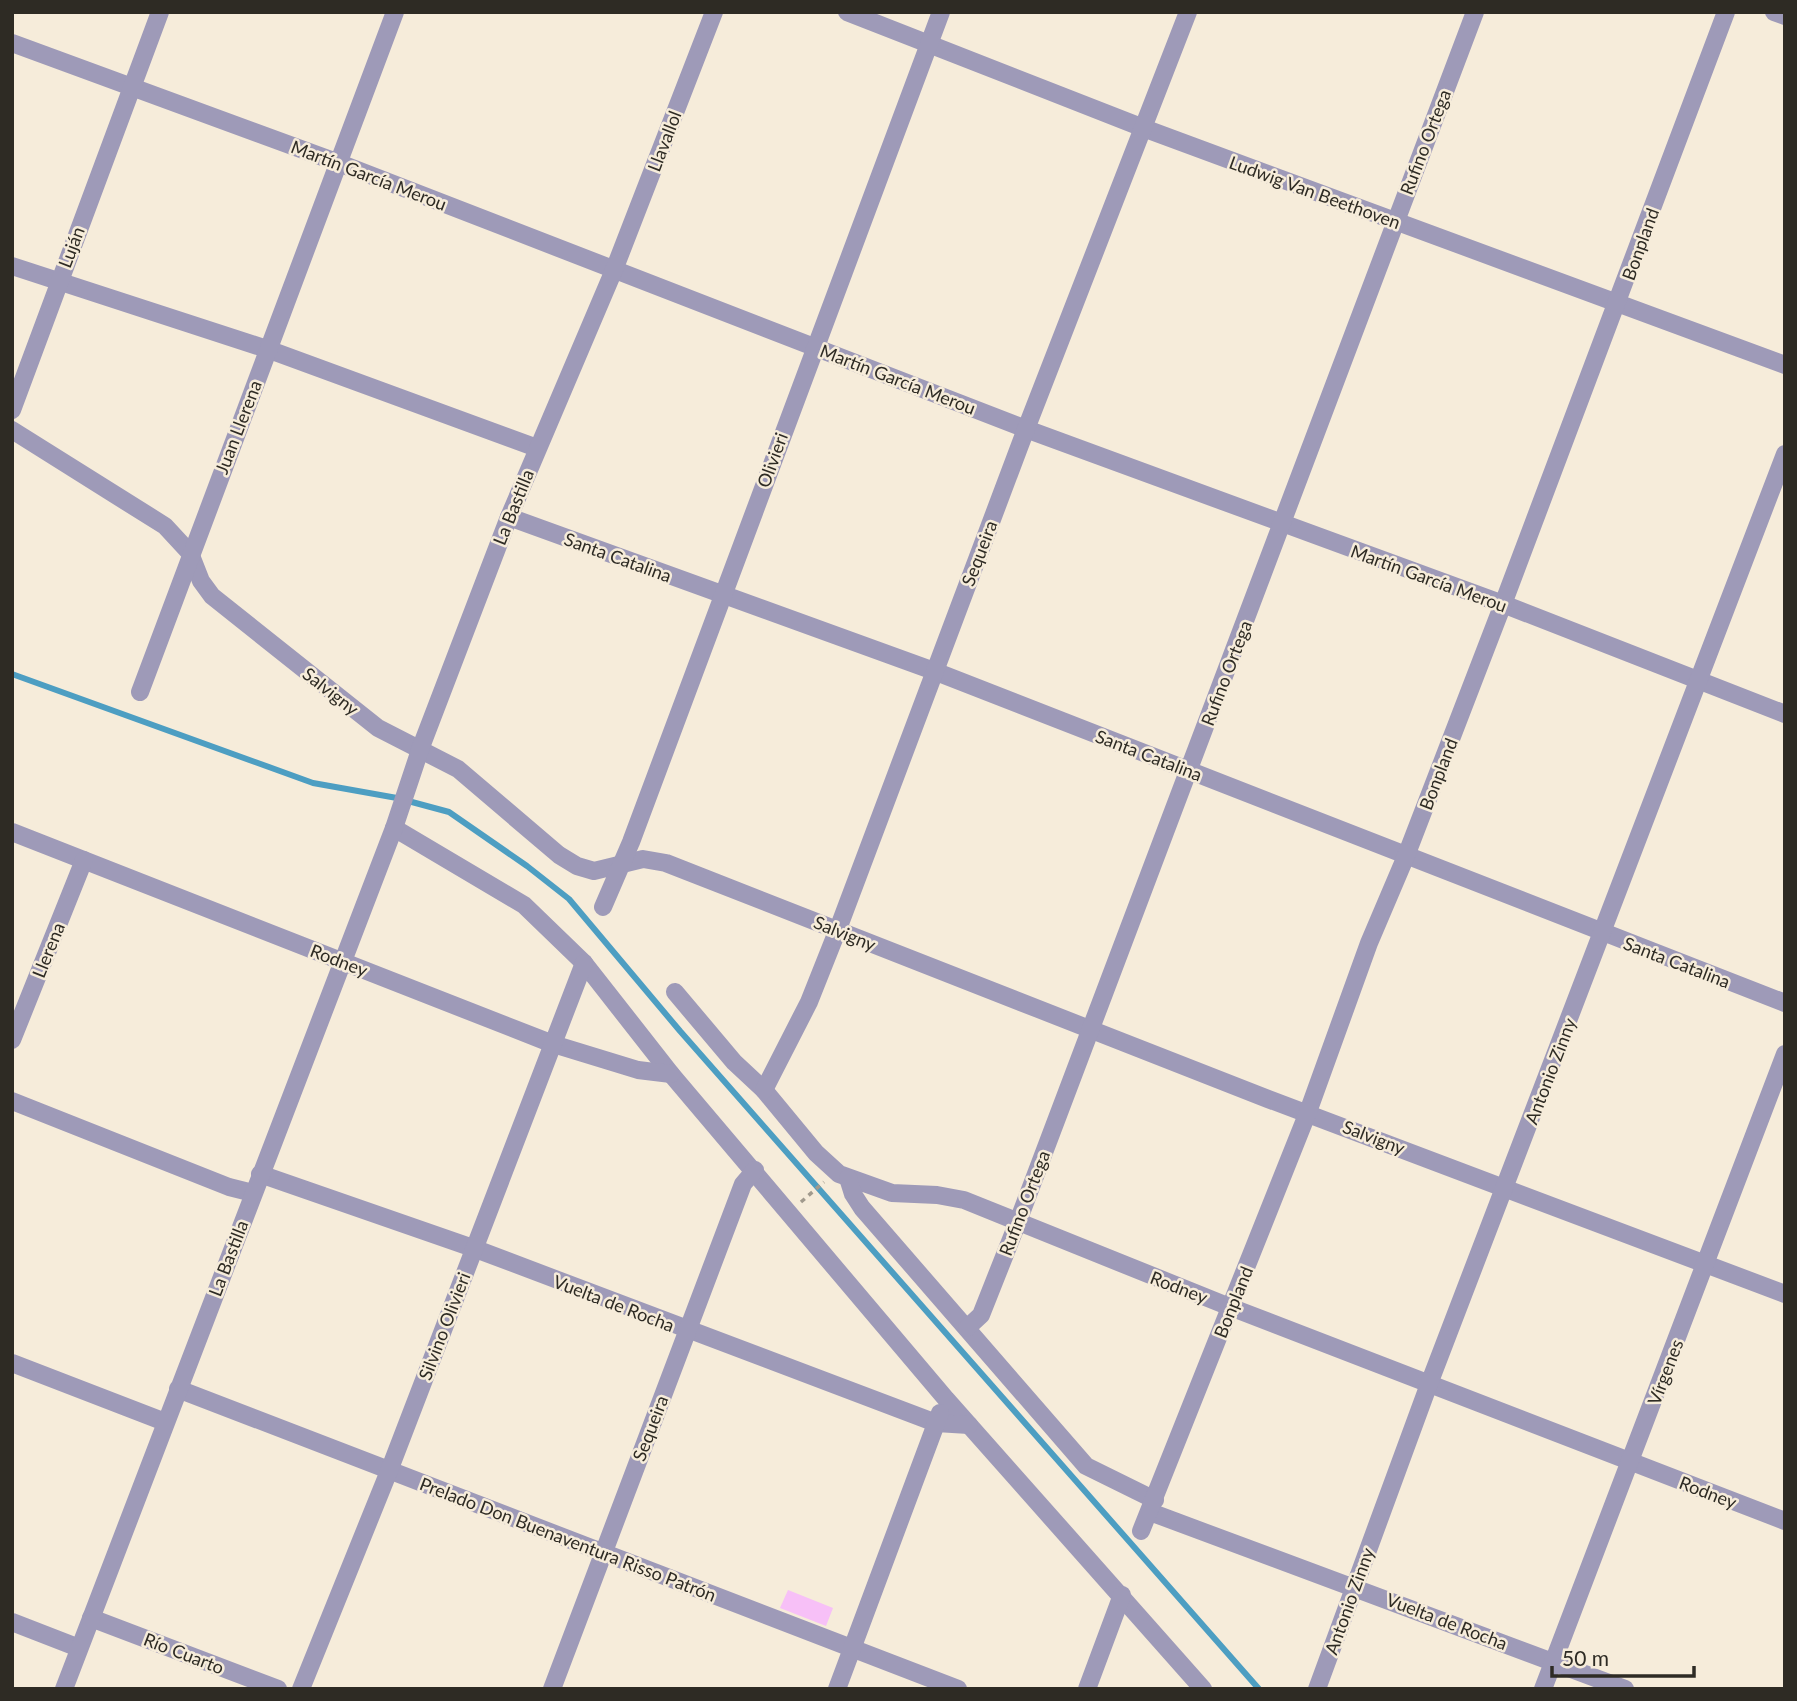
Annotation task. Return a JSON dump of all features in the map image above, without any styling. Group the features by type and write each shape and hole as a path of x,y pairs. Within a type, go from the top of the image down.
{"street":[{"path":"132,85 160,12"},
{"path":"339,163 395,12"},
{"name":"Llavallol","path":"614,270 714,12"},
{"name":"Ludwig Van Beethoven","path":"847,12 1146,129 1785,365"},
{"name":"Olivieri","path":"603,907 941,12"},
{"name":"Sequeira","path":"764,1090 809,1002 838,929 1026,429 1146,129 1188,12"},
{"name":"Rufino Ortega","path":"967,1328 981,1315 1017,1224 1089,1027 1189,771 1475,12"},
{"name":"Bonpland","path":"1141,1531 1308,1112 1369,943 1406,856 1503,604 1726,12"},
{"path":"1773,12 1785,16"},
{"name":"Martín García Merou","path":"12,43 339,163 1026,429 1503,604 1785,714"},
{"name":"Luján","path":"12,410 132,85"},
{"name":"Juan Llerena","path":"141,692 190,553 339,163"},
{"path":"12,266 267,349 537,448"},
{"name":"La Bastilla","path":"64,1689 394,828 421,747 509,517 614,270"},
{"name":"Salvigny","path":"12,430 165,526 190,553 201,581 212,596 378,728 421,747 458,769 559,855 577,866 594,871 643,859 666,863 1785,1294"},
{"name":"Antonio Zinny","path":"1317,1689 1429,1384 1785,454"},
{"name":"Santa Catalina","path":"509,517 934,671 1785,1003"},
{"path":"394,828 524,905 584,963 671,1074 755,1170 946,1399 1203,1689"},
{"name":"Rodney","path":"12,832 553,1044 638,1070 671,1074"},
{"name":"Llerena","path":"12,1040 84,860"},
{"name":"Silvino Olivieri","path":"302,1689 389,1471 584,963"},
{"name":"Rodney","path":"675,992 734,1062 764,1090 816,1153 848,1178 892,1193 964,1200 1017,1224 1785,1521"},
{"name":"Vírgenes","path":"1543,1689 1785,1054"},
{"path":"12,1101 229,1187 253,1193"},
{"name":"Sequeira","path":"552,1689 743,1184 755,1170"},
{"name":"Vuelta de Rocha","path":"260,1174 473,1248 936,1423 969,1425"},
{"name":"Vuelta de Rocha","path":"848,1178 853,1194 862,1208 1086,1466 1153,1506 1625,1689"},
{"path":"12,1363 165,1422"},
{"name":"Prelado Don Buenaventura Risso Patrón","path":"177,1389 958,1689"},
{"path":"837,1689 946,1399"},
{"path":"1087,1689 1122,1595"},
{"name":"Río Cuarto","path":"91,1618 278,1689"},
{"path":"12,1622 79,1647"}],"path":[{"path":"808,1196 828,1179"}],"building":[{"path":"788,1590 833,1608 826,1626 780,1608"}],"waterway":[{"path":"12,674 313,783 397,798 449,812 569,899 680,1031 1259,1689"}]}
